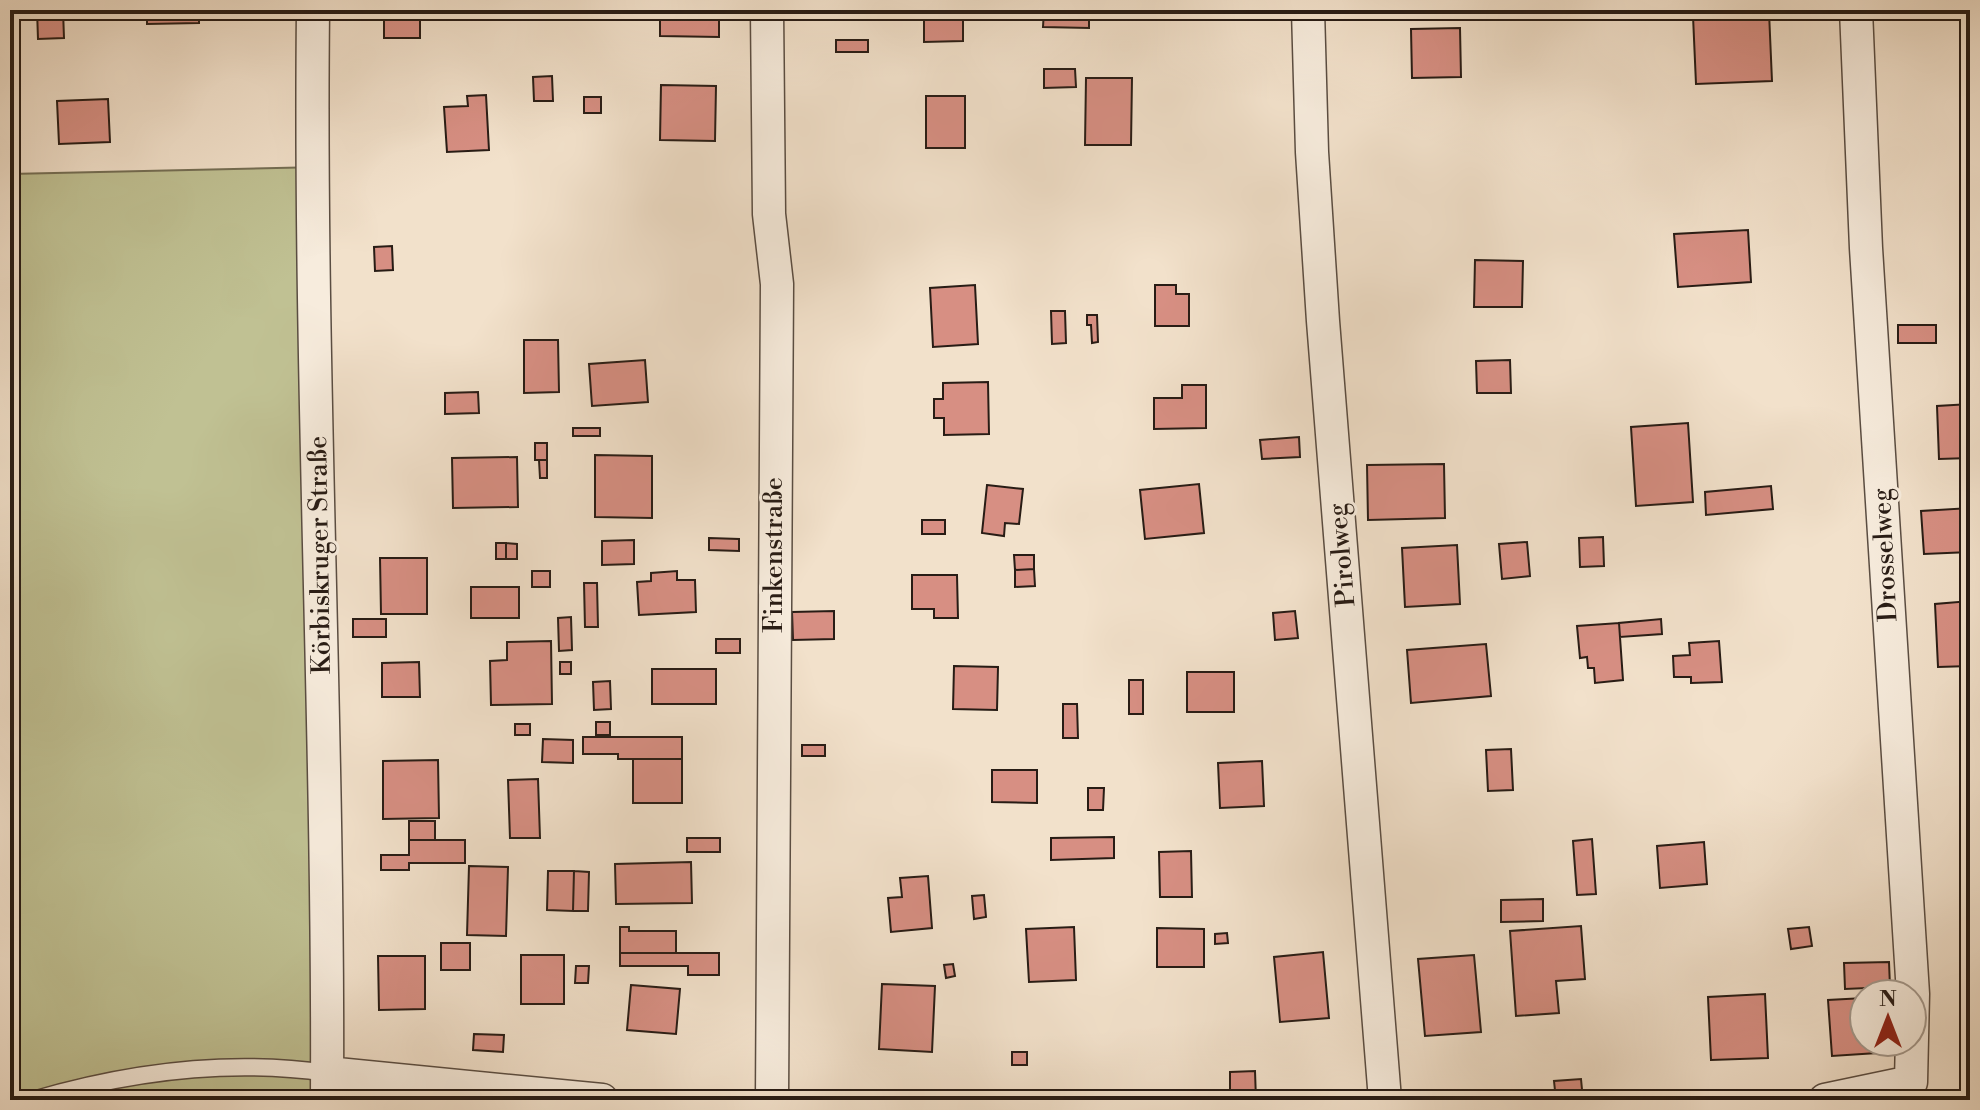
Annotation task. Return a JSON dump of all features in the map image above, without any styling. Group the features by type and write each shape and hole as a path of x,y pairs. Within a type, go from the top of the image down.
{"street":[{"name":"Körbiskruger Straße","path":"313,10 312,145 322,606 327,1087"},
{"name":"Finkenstraße","path":"767,10 769,214 777,284 772,1100"},
{"name":"Pirolweg","path":"1308,10 1312,152 1323,321 1385,1100"},
{"name":"Drosselweg","path":"1856,10 1867,264 1913,994 1912,1091"},
{"path":"327,1087 602,1100"},
{"path":"1825,1100 1912,1091"}],"lane":[{"path":"33,1100 140,1074 261,1067 327,1087"}],"green space":[{"path":"321,167 326,1100 10,1100 10,174"}],"building":[{"path":"37,10 63,10 64,38 38,39"},
{"path":"147,10 199,10 199,23 147,24"},
{"path":"384,10 420,10 420,38 384,38"},
{"path":"660,10 719,10 719,37 660,36"},
{"path":"924,10 963,10 963,41 924,42"},
{"path":"1044,10 1089,10 1089,28 1043,27"},
{"path":"1769,12 1772,81 1696,84 1693,16"},
{"path":"1460,28 1461,77 1412,78 1411,29"},
{"path":"836,40 868,40 868,52 836,52"},
{"path":"1044,69 1075,69 1076,87 1044,88"},
{"path":"552,76 553,101 534,101 533,77"},
{"path":"1086,78 1132,78 1131,145 1085,145"},
{"path":"661,85 716,86 715,141 660,140"},
{"path":"486,95 489,150 447,152 444,107 468,106 467,96"},
{"path":"926,96 965,96 965,148 926,148"},
{"path":"584,97 601,97 601,113 584,113"},
{"path":"108,99 110,142 59,144 57,101"},
{"path":"1748,230 1751,282 1678,287 1674,234"},
{"path":"392,246 393,270 375,271 374,247"},
{"path":"1475,260 1523,261 1522,307 1474,307"},
{"path":"975,285 978,344 933,347 930,288"},
{"path":"1155,285 1176,285 1176,294 1189,294 1189,326 1155,326"},
{"path":"1051,311 1065,311 1066,343 1052,344"},
{"path":"1087,315 1097,315 1098,342 1092,343"},
{"path":"1898,325 1936,325 1936,343 1898,343"},
{"path":"524,340 558,340 559,392 524,393"},
{"path":"645,360 648,402 592,406 589,364"},
{"path":"1510,360 1511,393 1477,393 1476,361"},
{"path":"988,382 989,434 944,435 944,418 934,418 934,399 943,399 943,383"},
{"path":"1182,385 1206,385 1206,428 1154,429 1154,398 1182,398"},
{"path":"478,392 479,413 445,414 445,393"},
{"path":"1970,404 1970,458 1939,459 1937,406"},
{"path":"1688,423 1693,502 1636,506 1631,427"},
{"path":"573,428 600,428 600,436 573,436"},
{"path":"1299,437 1300,457 1262,459 1260,440"},
{"path":"535,443 547,443 547,460 535,460"},
{"path":"595,455 652,456 652,518 595,517"},
{"path":"517,457 518,507 453,508 452,458"},
{"path":"539,460 547,460 547,478 540,478"},
{"path":"1444,464 1445,518 1368,520 1367,465"},
{"path":"1199,484 1204,533 1145,539 1140,490"},
{"path":"987,485 1023,489 1019,524 1005,523 1004,536 982,533"},
{"path":"1771,486 1773,509 1706,515 1705,492"},
{"path":"1970,508 1970,552 1924,554 1921,511"},
{"path":"922,520 945,520 945,534 922,534"},
{"path":"1603,537 1604,566 1580,567 1579,538"},
{"path":"709,538 739,539 739,551 709,550"},
{"path":"634,540 634,564 602,565 602,541"},
{"path":"1527,542 1530,576 1502,579 1499,544"},
{"path":"496,543 506,543 506,559 496,559"},
{"path":"506,543 517,544 517,559 506,559"},
{"path":"1457,545 1460,604 1405,607 1402,548"},
{"path":"1014,555 1034,555 1034,569 1015,570"},
{"path":"380,558 427,558 427,614 381,614"},
{"path":"1034,569 1035,586 1015,587 1015,570"},
{"path":"532,571 550,571 550,587 532,587"},
{"path":"677,571 677,580 695,580 696,612 639,615 637,582 651,581 651,573"},
{"path":"912,575 957,575 958,618 934,618 934,609 912,609"},
{"path":"584,583 597,583 598,627 585,627"},
{"path":"471,587 519,587 519,618 471,618"},
{"path":"1970,601 1970,666 1938,667 1935,604"},
{"path":"834,611 834,639 793,640 792,612"},
{"path":"1295,611 1298,638 1275,640 1273,613"},
{"path":"571,617 572,650 559,651 558,618"},
{"path":"353,619 386,619 386,637 353,637"},
{"path":"1661,619 1662,634 1620,637 1619,623"},
{"path":"1619,623 1623,680 1595,683 1594,668 1588,668 1587,657 1580,658 1577,626"},
{"path":"716,639 740,639 740,653 716,653"},
{"path":"551,641 552,704 491,705 490,661 507,660 507,642"},
{"path":"1719,641 1722,682 1691,683 1691,677 1674,677 1673,656 1690,655 1689,643"},
{"path":"1486,644 1491,696 1411,703 1407,650"},
{"path":"419,662 420,697 382,697 382,663"},
{"path":"560,662 571,662 571,674 560,674"},
{"path":"954,666 998,667 997,710 953,709"},
{"path":"652,669 716,669 716,704 652,704"},
{"path":"1187,672 1234,672 1234,712 1187,712"},
{"path":"1129,680 1143,680 1143,714 1129,714"},
{"path":"610,681 611,709 594,710 593,682"},
{"path":"1063,704 1077,704 1078,738 1063,738"},
{"path":"596,722 610,722 610,735 596,735"},
{"path":"515,724 530,724 530,735 515,735"},
{"path":"583,737 682,737 682,759 618,759 618,754 583,754"},
{"path":"543,739 573,740 573,763 542,762"},
{"path":"802,745 825,745 825,756 802,756"},
{"path":"1511,749 1513,790 1488,791 1486,750"},
{"path":"633,759 682,759 682,803 633,803"},
{"path":"438,760 439,818 383,819 383,761"},
{"path":"1262,761 1264,806 1220,808 1218,763"},
{"path":"992,770 1037,770 1037,803 992,802"},
{"path":"538,779 540,838 510,838 508,780"},
{"path":"1088,788 1104,788 1103,810 1088,810"},
{"path":"409,821 435,821 435,840 409,840"},
{"path":"1114,837 1114,858 1051,860 1051,838"},
{"path":"687,838 720,838 720,852 687,852"},
{"path":"1592,839 1596,894 1577,895 1573,841"},
{"path":"409,840 465,840 465,863 409,863 409,870 381,870 381,855 409,855"},
{"path":"1704,842 1707,884 1660,888 1657,846"},
{"path":"1191,851 1192,897 1160,897 1159,852"},
{"path":"691,862 692,903 616,904 615,864"},
{"path":"469,866 508,867 506,936 467,935"},
{"path":"548,871 574,871 573,911 547,910"},
{"path":"574,871 589,872 588,911 573,911"},
{"path":"928,876 932,928 891,932 888,898 902,897 900,878"},
{"path":"984,895 986,917 974,919 972,896"},
{"path":"1543,899 1543,921 1501,922 1501,900"},
{"path":"1581,926 1585,979 1556,981 1559,1013 1516,1016 1510,931"},
{"path":"620,927 629,927 629,931 676,931 676,953 620,953"},
{"path":"1074,927 1076,980 1029,982 1026,929"},
{"path":"1809,927 1812,946 1791,949 1788,929"},
{"path":"1157,928 1204,929 1204,967 1157,967"},
{"path":"1227,933 1228,943 1215,944 1215,934"},
{"path":"441,943 470,943 470,970 441,970"},
{"path":"1323,952 1329,1018 1280,1022 1274,957"},
{"path":"620,953 719,953 719,975 688,975 688,966 620,966"},
{"path":"521,955 564,955 564,1004 521,1004"},
{"path":"1474,955 1481,1032 1425,1036 1418,959"},
{"path":"378,956 425,956 425,1009 379,1010"},
{"path":"1889,962 1890,978 1848,978 1848,989 1845,989 1844,963"},
{"path":"953,964 955,976 946,978 944,965"},
{"path":"576,966 589,966 588,983 575,983"},
{"path":"882,984 935,986 932,1052 879,1049"},
{"path":"631,985 680,989 676,1034 627,1030"},
{"path":"1765,994 1768,1058 1711,1060 1708,997"},
{"path":"1848,999 1848,1055 1832,1056 1828,1000"},
{"path":"474,1034 504,1035 503,1052 473,1050"},
{"path":"1012,1052 1027,1052 1027,1065 1012,1065"},
{"path":"1255,1071 1256,1100 1230,1100 1230,1072"},
{"path":"1581,1079 1583,1100 1556,1100 1554,1081"}]}
